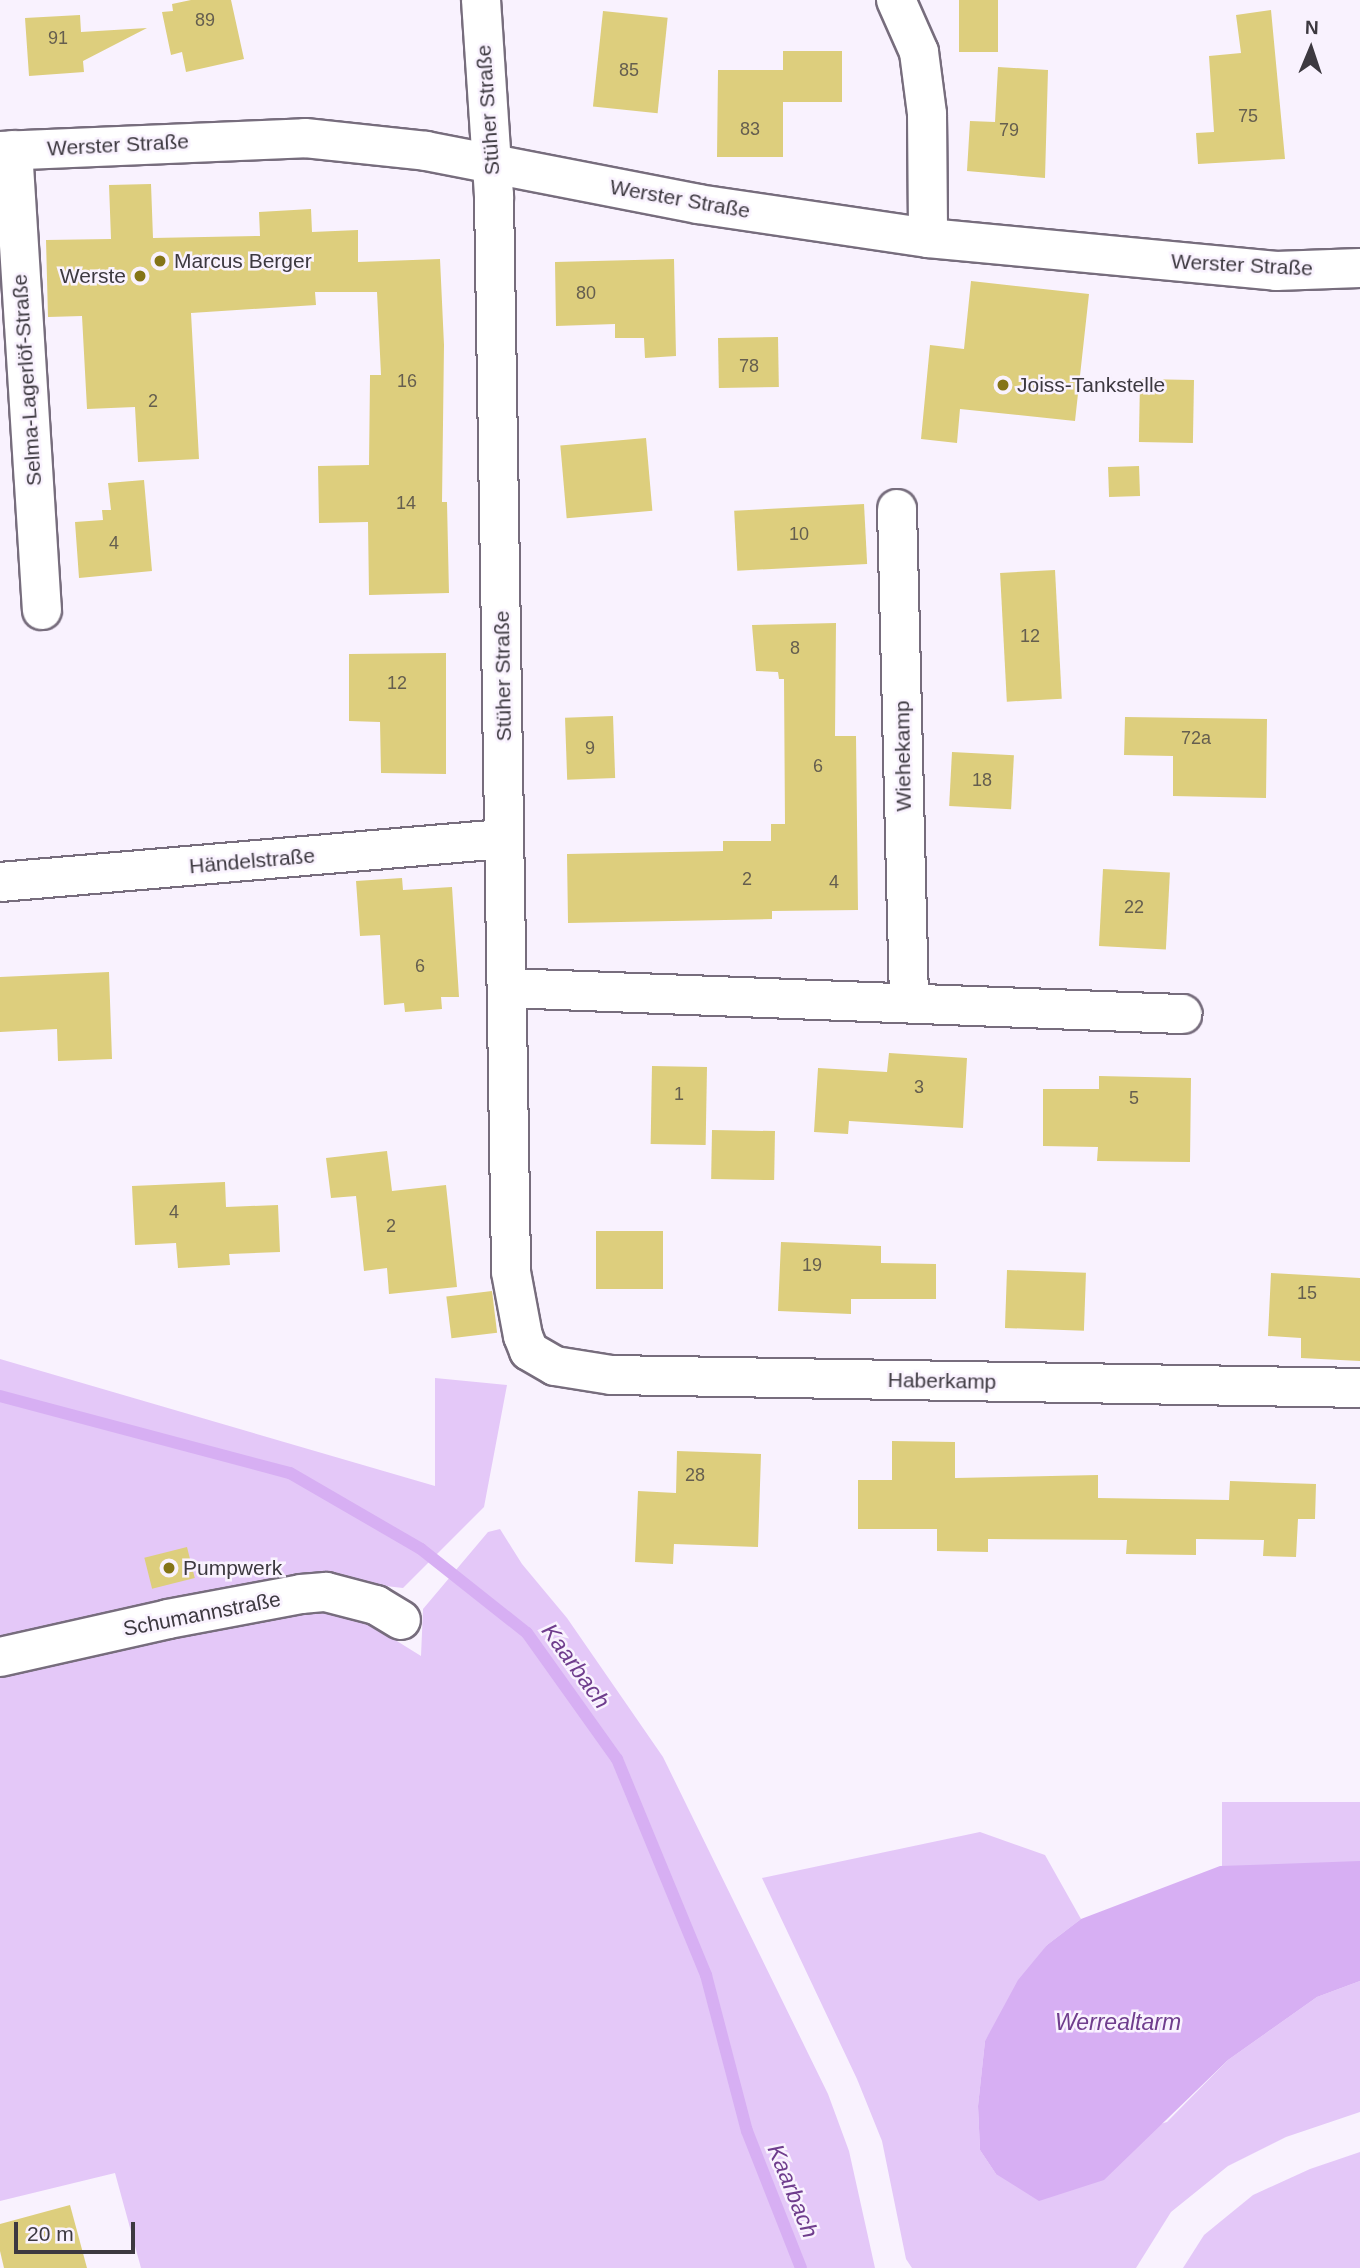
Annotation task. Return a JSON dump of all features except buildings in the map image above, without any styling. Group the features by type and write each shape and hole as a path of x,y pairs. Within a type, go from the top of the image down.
{"street":[{"name":"Stüher Straße","path":"481,0 493,164 505,733 503,839 511,1272 523,1336 529,1351"},
{"path":"896,0 919,51 928,114 928,238"},
{"name":"Werster Straße","path":"6,150 304,138 426,151 698,204 928,238 1276,271 1360,268"},
{"name":"Selma-Lagerlöf-Straße","path":"6,150 42,610"},
{"name":"Wiehekamp","path":"897,509 909,1003"},
{"name":"Händelstraße","path":"0,882 503,839"},
{"path":"507,988 1182,1014"},
{"name":"Haberkamp","path":"529,1351 555,1366 611,1375 1360,1388"},
{"name":"Schumannstraße","path":"0,1657 168,1619 301,1594 326,1592 376,1605 401,1620"}],"shaded area":[{"path":"0,1359 435,1486 435,1378 507,1385 484,1507 403,1588 300,1576 248,1583 0,1640"},
{"path":"500,1529 522,1564 567,1618 663,1757 828,2094 849,2151 875,2268 141,2268 115,2173 0,2201 0,1678 300,1609 363,1620 421,1656 423,1609 488,1532"},
{"path":"1222,1802 1360,1802 1360,1866 1222,1866"},
{"path":"980,1832 1045,1855 1081,1919 1047,1945 985,2041 978,2106 980,2150 996,2174 1167,2122 1228,2060 1317,1997 1360,1981 1360,2112 1286,2137 1228,2166 1171,2212 1136,2268 912,2268 906,2259 882,2141 857,2079 762,1878"},
{"path":"1360,2152 1360,2268 1183,2268 1204,2235 1253,2195 1310,2169"}],"water":[{"name":"Werrealtarm","path":"1360,1861 1360,1981 1317,1997 1228,2060 1104,2180 1039,2201 996,2174 980,2150 978,2106 985,2041 1018,1980 1047,1945 1081,1919 1220,1866"}],"waterway":[{"name":"Kaarbach","path":"0,1396 290,1473 421,1549 527,1633 617,1759 706,1975 747,2131 801,2268"}],"place":[{"name":"Marcus Berger","path":"160,261"},
{"name":"Werste","path":"140,276"},
{"name":"Joiss-Tankstelle","path":"1003,385"},
{"name":"Pumpwerk","path":"169,1568"}]}
